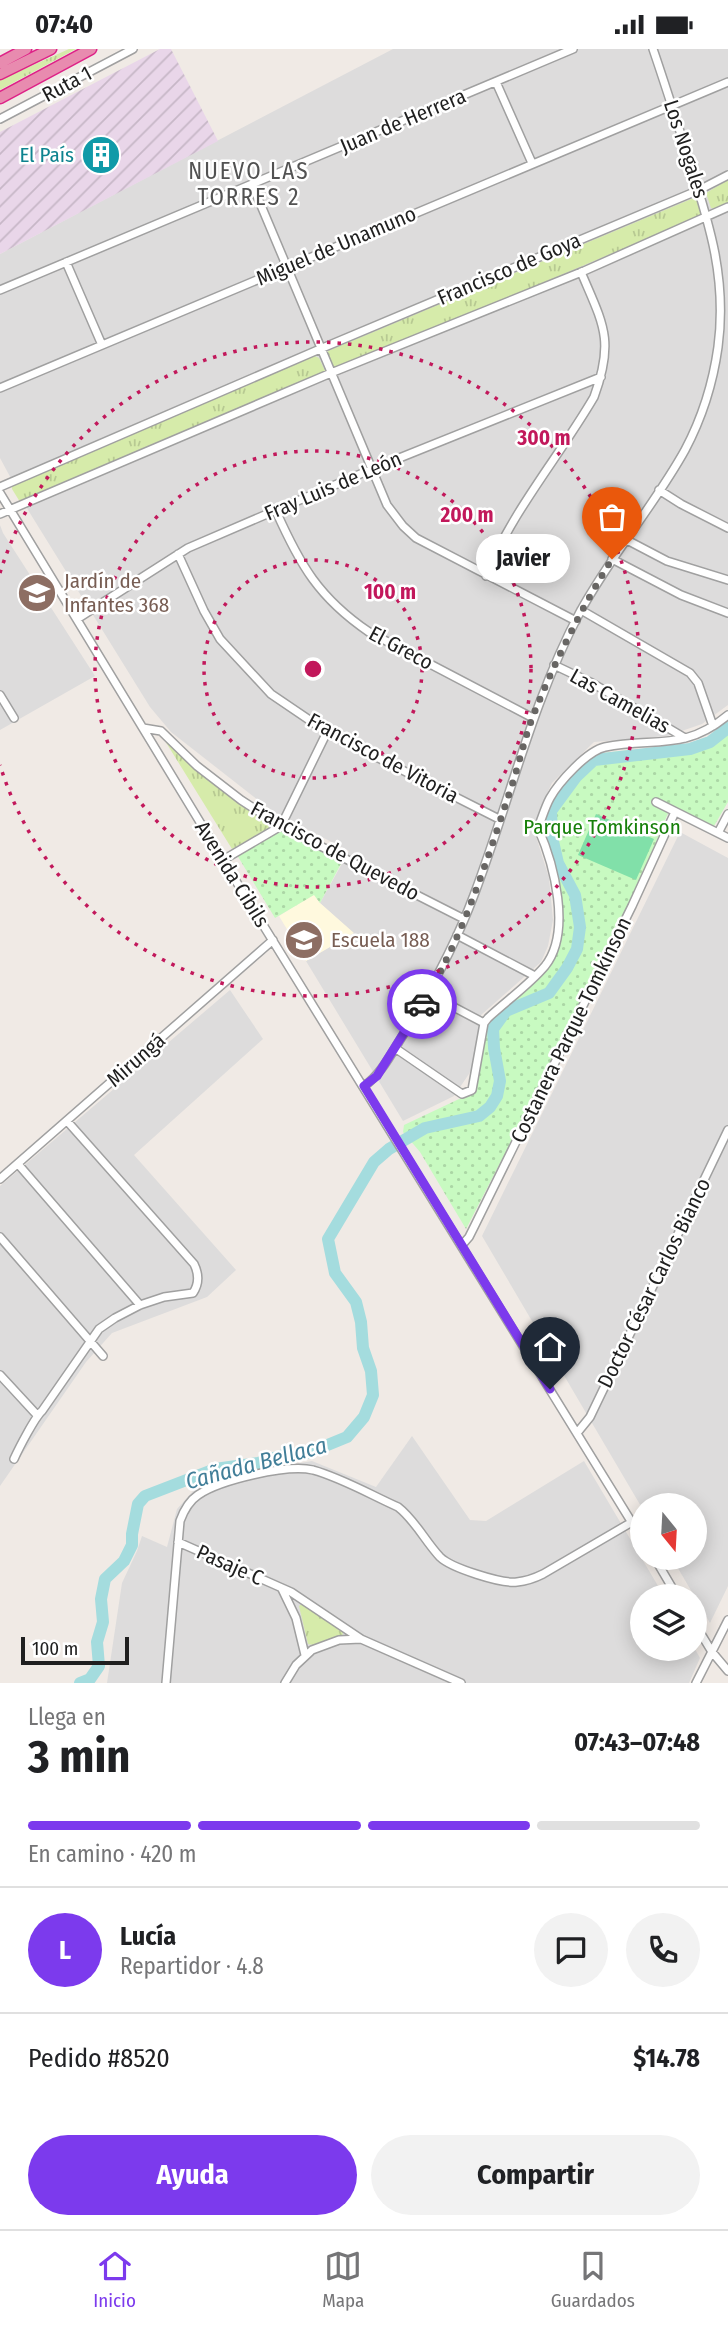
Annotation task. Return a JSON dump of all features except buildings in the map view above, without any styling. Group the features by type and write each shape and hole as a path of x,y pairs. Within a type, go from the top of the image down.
{"highway":[{"path":"0,63 26,49"},
{"path":"0,74 51,49"},
{"path":"0,98 92,49"}],"street":[{"name":"Ruta 1","path":"0,119 133,49"},
{"name":"Juan de Herrera","path":"0,290 573,49"},
{"name":"Los Nogales","path":"364,1086 377,1076 429,994 464,919 554,665 581,610 692,435 713,376 724,273 653,49"},
{"path":"496,82 532,163"},
{"name":"Miguel de Unamuno","path":"0,388 728,82"},
{"name":"Francisco de Goya","path":"0,487 699,190 728,175"},
{"path":"252,184 387,505 402,526 415,538 576,621"},
{"name":"Francisco de Goya","path":"0,514 331,373 581,272 728,207"},
{"path":"66,263 102,345"},
{"path":"486,576 494,556 523,505 594,397 601,377 607,348 596,306 581,272"},
{"name":"Fray Luis de León","path":"77,619 178,554 372,469 601,377"},
{"path":"659,490 728,528"},
{"name":"Avenida Cibils","path":"0,493 630,1520"},
{"name":"El Greco","path":"276,511 304,569 347,617 369,632 533,718"},
{"path":"625,539 667,561 728,580"},
{"name":"Francisco de Vitoria","path":"178,554 220,639 271,694 327,732 499,819"},
{"path":"612,559 681,595 728,613"},
{"path":"581,610 690,673 698,683 713,726"},
{"name":"Las Camelias","path":"554,665 592,683 686,739"},
{"path":"0,695 14,718"},
{"path":"395,1048 461,1094 470,1093 474,1087 484,1023 546,965 551,955 558,926 558,905 555,876 538,828 552,794 592,752 603,747 686,739 713,726 728,715"},
{"name":"Francisco de Quevedo","path":"143,728 161,731 197,767 281,826 464,919"},
{"path":"223,860 281,826 327,732"},
{"path":"656,802 728,838"},
{"name":"Costanera Parque Tomkinson","path":"461,1245 475,1225 632,906 675,812"},
{"path":"718,833 728,814"},
{"path":"457,935 535,976"},
{"name":"Mirungá","path":"0,1179 273,940"},
{"path":"429,994 484,1023"},
{"path":"13,1459 37,1415 43,1411 99,1329 140,1305 164,1297 193,1293 198,1282 198,1272 194,1264 67,1121"},
{"name":"Doctor César Carlos Bianco","path":"577,1433 590,1417 728,1130"},
{"path":"18,1164 140,1305"},
{"path":"0,1237 103,1356"},
{"path":"0,1375 37,1415"},
{"path":"166,1683 180,1521 184,1510 196,1496 215,1485 284,1469 313,1470 398,1507 440,1557 451,1565 515,1583 531,1580 630,1524"},
{"name":"Pasaje C","path":"178,1542 304,1599 361,1639 461,1683"},
{"name":"Pasaje C","path":"282,1588 296,1618 305,1655"},
{"path":"696,1683 728,1620"},
{"path":"285,1683 305,1655 329,1643 361,1639"},
{"path":"707,1644 727,1666"}],"shaded area":[{"path":"160,49 171,49 218,141 0,254 0,132"},
{"path":"393,49 728,49 728,705 702,724 667,736 594,742 552,783 534,830 549,878 553,920 548,946 541,962 481,1015 473,1068 454,1096 403,1121 306,961 353,933 320,903 349,851 272,811 171,732 150,707 28,510 0,458 0,254"},
{"path":"0,525 95,676 0,730"},
{"path":"680,832 728,858 728,1586 710,1623 707,1618 707,1584 687,1584 679,1570 707,1570 707,1493 633,1493 482,1236"},
{"path":"314,894 320,903 354,933 306,961 279,916"},
{"path":"230,990 263,1039 134,1155 236,1270 207,1297 112,1333 86,1362 0,1486 0,1186"},
{"path":"412,1436 470,1520 486,1521 584,1461 630,1539 630,1570 649,1570 657,1584 630,1584 630,1661 699,1661 689,1683 107,1683 122,1583 142,1536 167,1547 177,1509 194,1490 217,1477 312,1461 376,1487"}],"green space":[{"path":"69,49 76,49 0,90 0,80"},
{"path":"728,180 728,204 717,209 711,208 706,193"},
{"path":"696,197 702,212 700,216 334,369 328,351"},
{"path":"315,356 319,358 326,373 20,502 12,489 12,484"},
{"name":"Parque Tomkinson","path":"728,724 728,802 714,826 671,806 624,918 466,1229 420,1152 403,1132 404,1125 476,1091 483,1047 490,1024 506,1006 543,975 556,955 563,922 557,876 545,835 544,825 549,805 568,778 594,756 690,744 718,733"},
{"path":"162,736 212,783 269,822 269,828 232,849"},
{"path":"596,814 654,839 636,880 578,855"},
{"path":"282,829 343,860 320,903 314,895 275,918 237,855"},
{"path":"303,1603 344,1630 342,1636 313,1645 308,1644 299,1606"}],"waterway":[{"name":"Cañada Bellaca","path":"80,1683 90,1679 99,1666 97,1642 103,1622 101,1599 105,1579 124,1561 132,1545 138,1504 145,1496 215,1469 258,1463 287,1454 308,1453 347,1437 364,1417 373,1395 371,1371 363,1348 356,1302 335,1273 328,1239 374,1162 389,1149 425,1128 479,1116 490,1107 497,1096 500,1081 493,1029 506,1011 549,993 577,949 580,927 575,895 558,863 552,837 551,811 576,777 594,760 690,749 710,742 728,728"}],"way so far":[{"path":"422,1004 474,895 533,718 554,665 581,610 612,559"}],"place":[{"name":"El País","path":"101,155"},
{"name":"Javier","path":"612,559"},
{"name":"Jardín de Infantes 368","path":"37,593"},
{"name":"Escuela 188","path":"304,940"}],"district":[{"name":"NUEVO LAS TORRES 2","path":"249,184"}],"route":[{"path":"422,1004 377,1076 364,1086 550,1389"}]}
